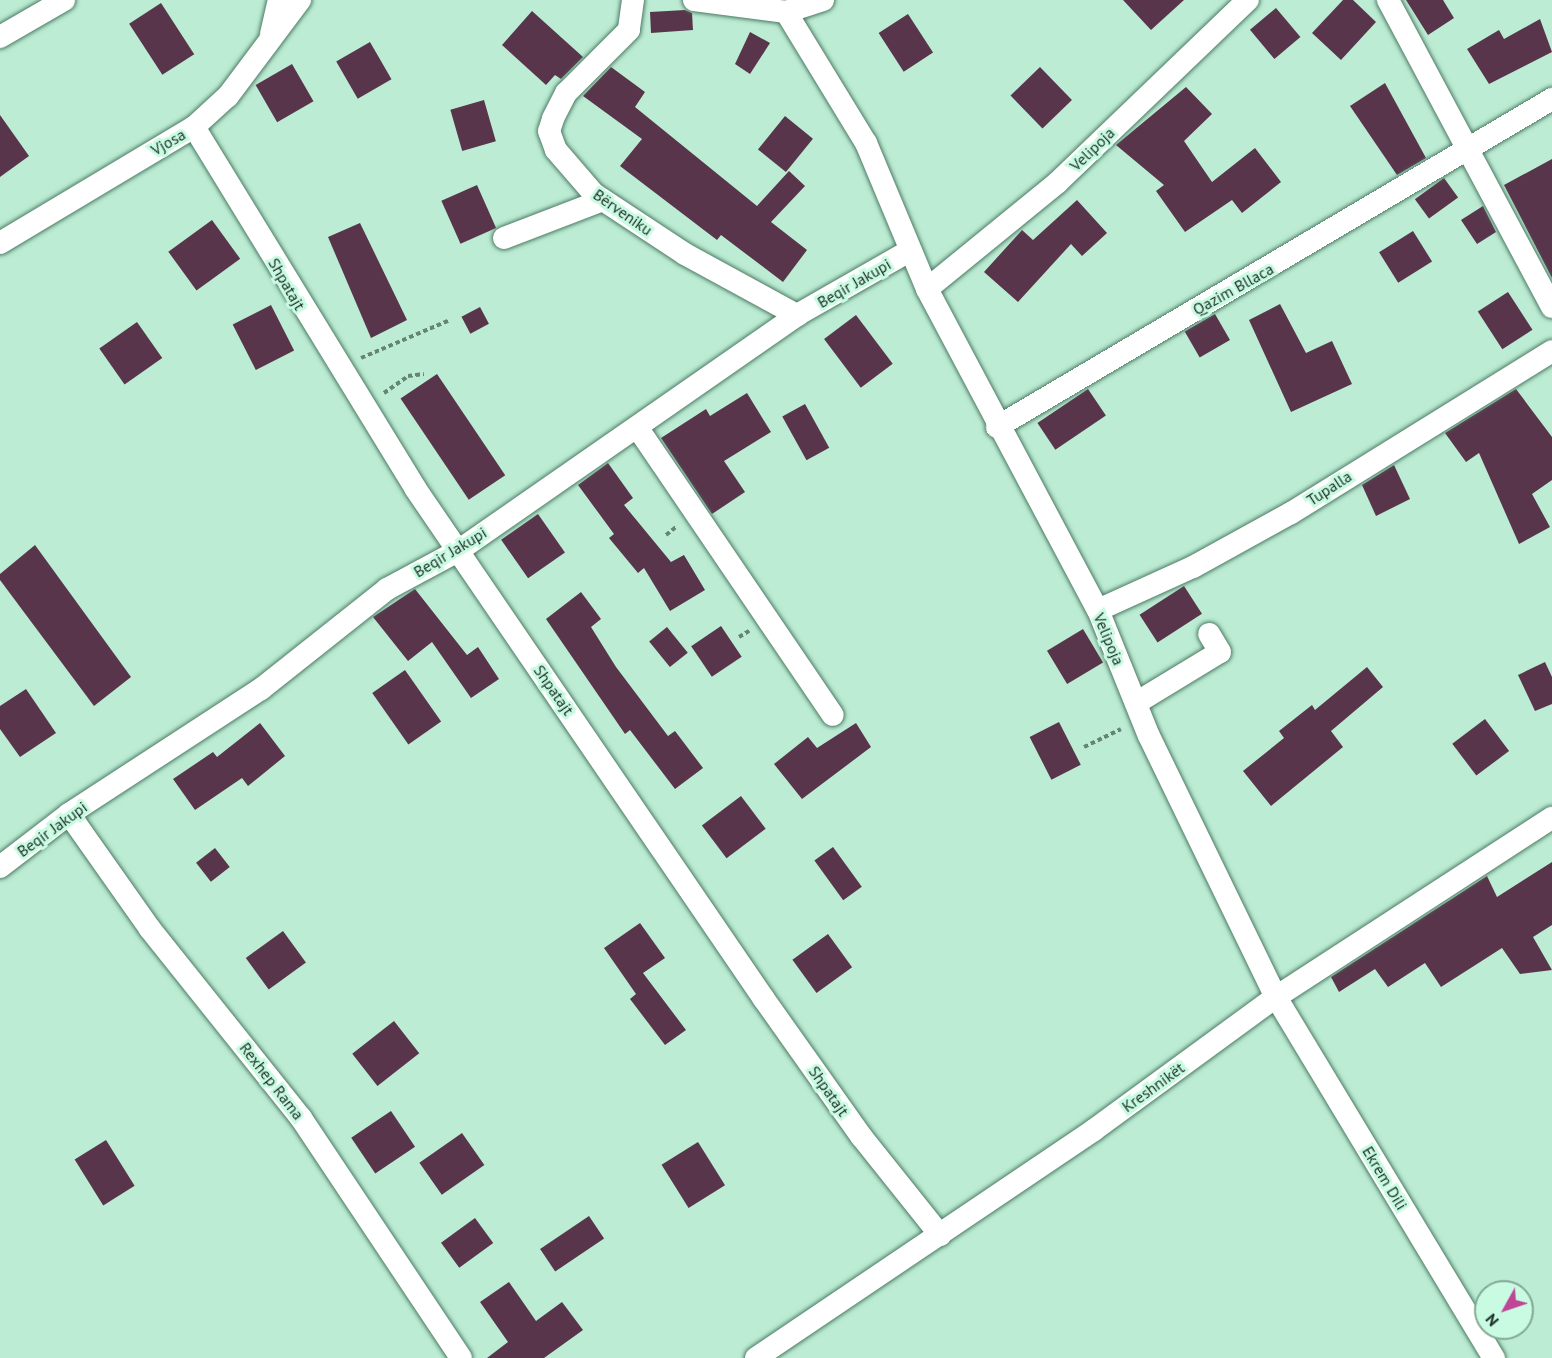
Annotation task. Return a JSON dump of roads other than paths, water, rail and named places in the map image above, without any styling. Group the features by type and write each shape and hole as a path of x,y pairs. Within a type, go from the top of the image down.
{"street":[{"path":"0,37 64,0"},
{"path":"270,42 279,0"},
{"name":"Vjosa","path":"0,243 194,127 228,96 300,0"},
{"name":"Bërveniku","path":"633,0 630,30 566,93 549,130 556,150 603,200 685,254 797,315"},
{"path":"694,0 786,12 823,0"},
{"name":"Velipoja","path":"927,289 1058,182 1248,0"},
{"path":"1388,0 1552,307"},
{"name":"Velipoja","path":"786,12 866,143 909,251 927,289 997,427 1098,610 1139,711 1276,997"},
{"name":"Qazim Bllaca","path":"997,427 1290,258 1467,148 1552,99"},
{"name":"Shpatajt","path":"194,127 363,407 458,551 861,1136 940,1235"},
{"path":"504,238 603,200"},
{"name":"Beqir Jakupi","path":"0,867 69,814 261,689 387,589 458,551 797,315 909,251"},
{"name":"Tupalla","path":"1098,610 1193,567 1291,513 1552,351"},
{"path":"637,427 833,715"},
{"path":"1139,711 1220,652 1209,634"},
{"name":"Rexhep Rama","path":"69,814 150,929 301,1118 461,1358"},
{"name":"Kreshnikët","path":"756,1358 940,1235 1276,997 1552,818"},
{"name":"Ekrem Dili","path":"1276,997 1494,1358"}]}
